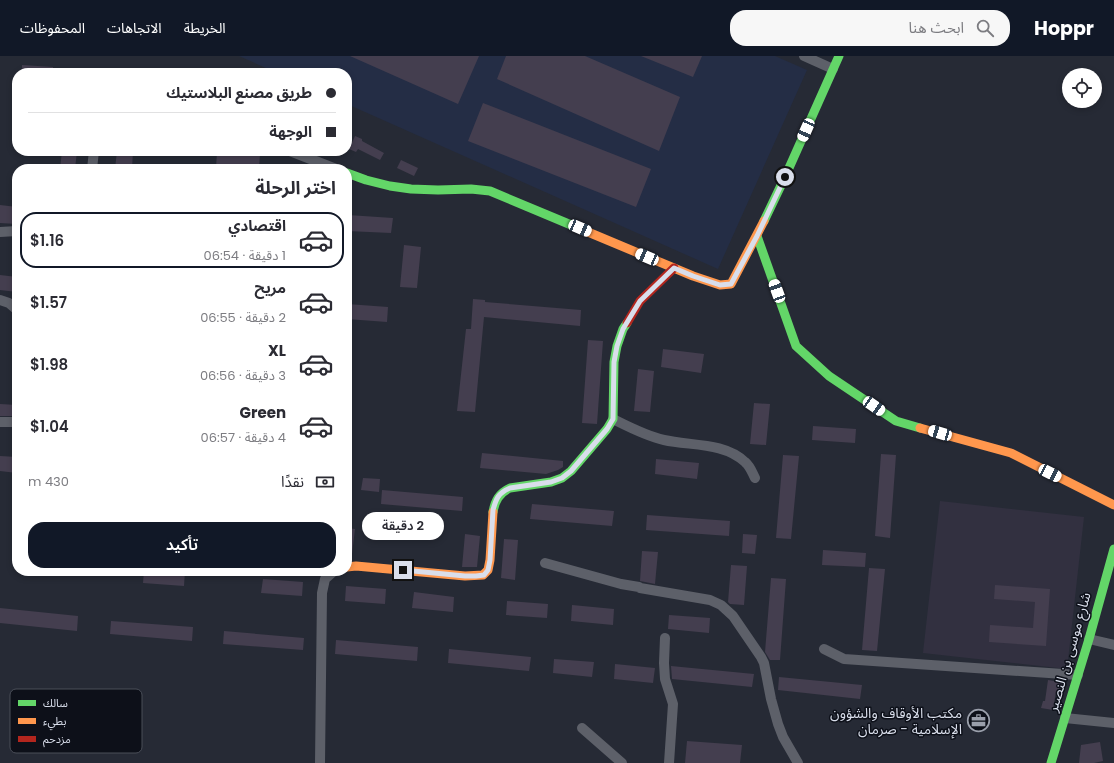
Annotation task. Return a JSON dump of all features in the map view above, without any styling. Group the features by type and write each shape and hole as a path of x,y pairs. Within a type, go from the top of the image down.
{"street":[{"path":"804,56 833,69"},
{"path":"352,175 372,182 411,189 471,189 490,191 693,276 720,285 731,284 757,236 788,171 839,56"},
{"path":"303,156 323,164"},
{"path":"0,232 12,232"},
{"path":"757,236 796,346 829,376 896,421 1012,454 1114,505"},
{"path":"352,566 465,576 484,575 488,570 490,560 493,510 494,503 498,496 503,491 510,488 551,482 562,478 571,471 602,435 613,419 614,362 617,346 623,329 640,301 674,268"},
{"path":"0,300 12,306"},
{"path":"613,419 650,436 664,440 708,446 734,453 746,462 751,468 755,478"},
{"path":"0,422 12,422"},
{"name":"شارع موسى بن النصير","path":"1051,763 1089,639 1109,583 1114,549"},
{"path":"545,563 621,584 658,592 710,600 721,605 733,616 761,657 766,671 770,699 778,724 783,737 798,763"},
{"path":"320,763 322,593 325,579 328,576"},
{"path":"665,638 664,679 672,704 669,763"},
{"path":"1089,639 1114,645"},
{"path":"824,649 844,659 1078,675"},
{"path":"1065,718 1114,723"},
{"path":"582,728 622,763"}],"shaded area":[{"path":"239,56 775,56 807,70 718,269 352,106 352,68 266,68"},
{"path":"940,501 1084,517 1067,669 923,653"}],"building":[{"path":"350,56 479,56 458,104"},
{"path":"506,56 585,56 680,97 659,151 497,79"},
{"path":"641,56 702,56 693,77"},
{"path":"22,65 53,67 53,68 22,68"},
{"path":"483,103 651,169 636,207 468,141"},
{"path":"355,136 384,153 380,160 358,149 356,152 352,150 352,142"},
{"path":"61,156 76,156 76,164 61,164"},
{"path":"116,156 133,156 132,164 116,164"},
{"path":"217,156 260,156 259,164 216,164"},
{"path":"401,160 418,168 414,176 397,168"},
{"path":"0,205 12,206 12,224 0,223"},
{"path":"352,215 393,218 391,233 352,231"},
{"path":"404,245 421,247 417,288 400,287"},
{"path":"0,275 12,276 12,291 0,290"},
{"path":"473,299 485,300 485,302 581,310 580,326 484,317 475,412 457,411 466,329 471,329"},
{"path":"352,304 388,307 387,322 352,319"},
{"path":"588,340 603,341 597,424 582,423"},
{"path":"663,349 704,354 701,373 661,367"},
{"path":"638,369 654,371 650,412 634,411"},
{"path":"754,403 770,404 766,445 750,444"},
{"path":"0,404 12,405 12,416 0,416"},
{"path":"813,426 856,429 855,443 812,440"},
{"path":"482,453 563,461 563,467 546,474 480,468"},
{"path":"881,454 896,455 890,538 875,536"},
{"path":"783,455 799,456 791,539 776,538"},
{"path":"0,456 12,457 12,472 0,471"},
{"path":"656,459 699,463 697,479 655,474"},
{"path":"363,478 380,479 379,492 361,490"},
{"path":"382,490 463,497 462,511 381,504"},
{"path":"532,504 614,511 612,526 530,519"},
{"path":"647,515 730,521 729,536 646,530"},
{"path":"352,529 355,529 352,554"},
{"path":"465,534 480,536 477,567 462,567"},
{"path":"743,534 757,535 755,554 742,553"},
{"path":"504,539 518,540 515,580 501,578"},
{"path":"823,550 866,553 865,567 822,565"},
{"path":"642,551 658,552 655,584 640,581"},
{"path":"731,565 747,566 744,605 730,604 728,602"},
{"path":"869,568 885,569 877,651 862,650"},
{"path":"144,576 185,576 184,586 143,583"},
{"path":"771,578 786,579 780,660 770,660 765,652"},
{"path":"263,579 303,582 302,596 261,593"},
{"path":"995,585 1050,589 1046,646 989,642 990,625 1033,628 1035,602 994,599"},
{"path":"346,586 386,589 385,604 345,601"},
{"path":"414,592 454,597 453,612 412,608"},
{"path":"507,601 548,604 547,618 506,615"},
{"path":"572,605 614,609 613,625 571,621"},
{"path":"0,608 78,616 77,631 0,623"},
{"path":"669,615 710,618 709,633 668,629"},
{"path":"111,621 193,627 192,641 110,634"},
{"path":"224,631 304,638 303,650 223,644"},
{"path":"336,640 418,647 417,661 335,654"},
{"path":"449,649 531,657 529,671 448,663"},
{"path":"554,659 594,662 592,677 553,673"},
{"path":"615,664 655,668 653,683 614,679"},
{"path":"671,666 754,674 752,687 672,679"},
{"path":"779,677 862,685 860,699 778,690"},
{"path":"1048,680 1065,683 1064,692 1056,691 1053,710 1041,708 1043,701 1045,701"},
{"path":"687,741 742,745 740,763 685,763"},
{"path":"1100,742 1103,761 1094,763 1079,763 1081,745"}],"traffic: fast":[{"path":"764,221 839,56"},
{"path":"352,175 390,186 411,189 471,189 490,191 576,227"},
{"path":"757,236 796,346 829,376 896,421 920,428"},
{"path":"493,512 498,498 503,492 510,488 551,482 562,478 571,471 607,429 613,419 614,362 617,346 623,329 627,323"},
{"path":"1051,763 1089,639 1114,549"}],"traffic: slow":[{"path":"576,227 693,276 720,285 731,284 764,221"},
{"path":"920,428 1011,453 1114,505"},
{"path":"352,566 465,576 483,575 488,570 490,560 493,512"}],"traffic: jam":[{"path":"627,323 640,301 674,268"}],"place":[{"name":"مكتب الأوقاف والشؤون الإسلامية - صرمان","path":"978,721"}],"route":[{"path":"403,570 465,576 484,575 488,570 490,560 493,510 494,503 498,496 503,491 510,488 551,482 562,478 571,471 607,429 613,419 614,362 617,346 623,329 640,301 674,268 709,282 720,285 731,284 757,236 785,177"}]}
